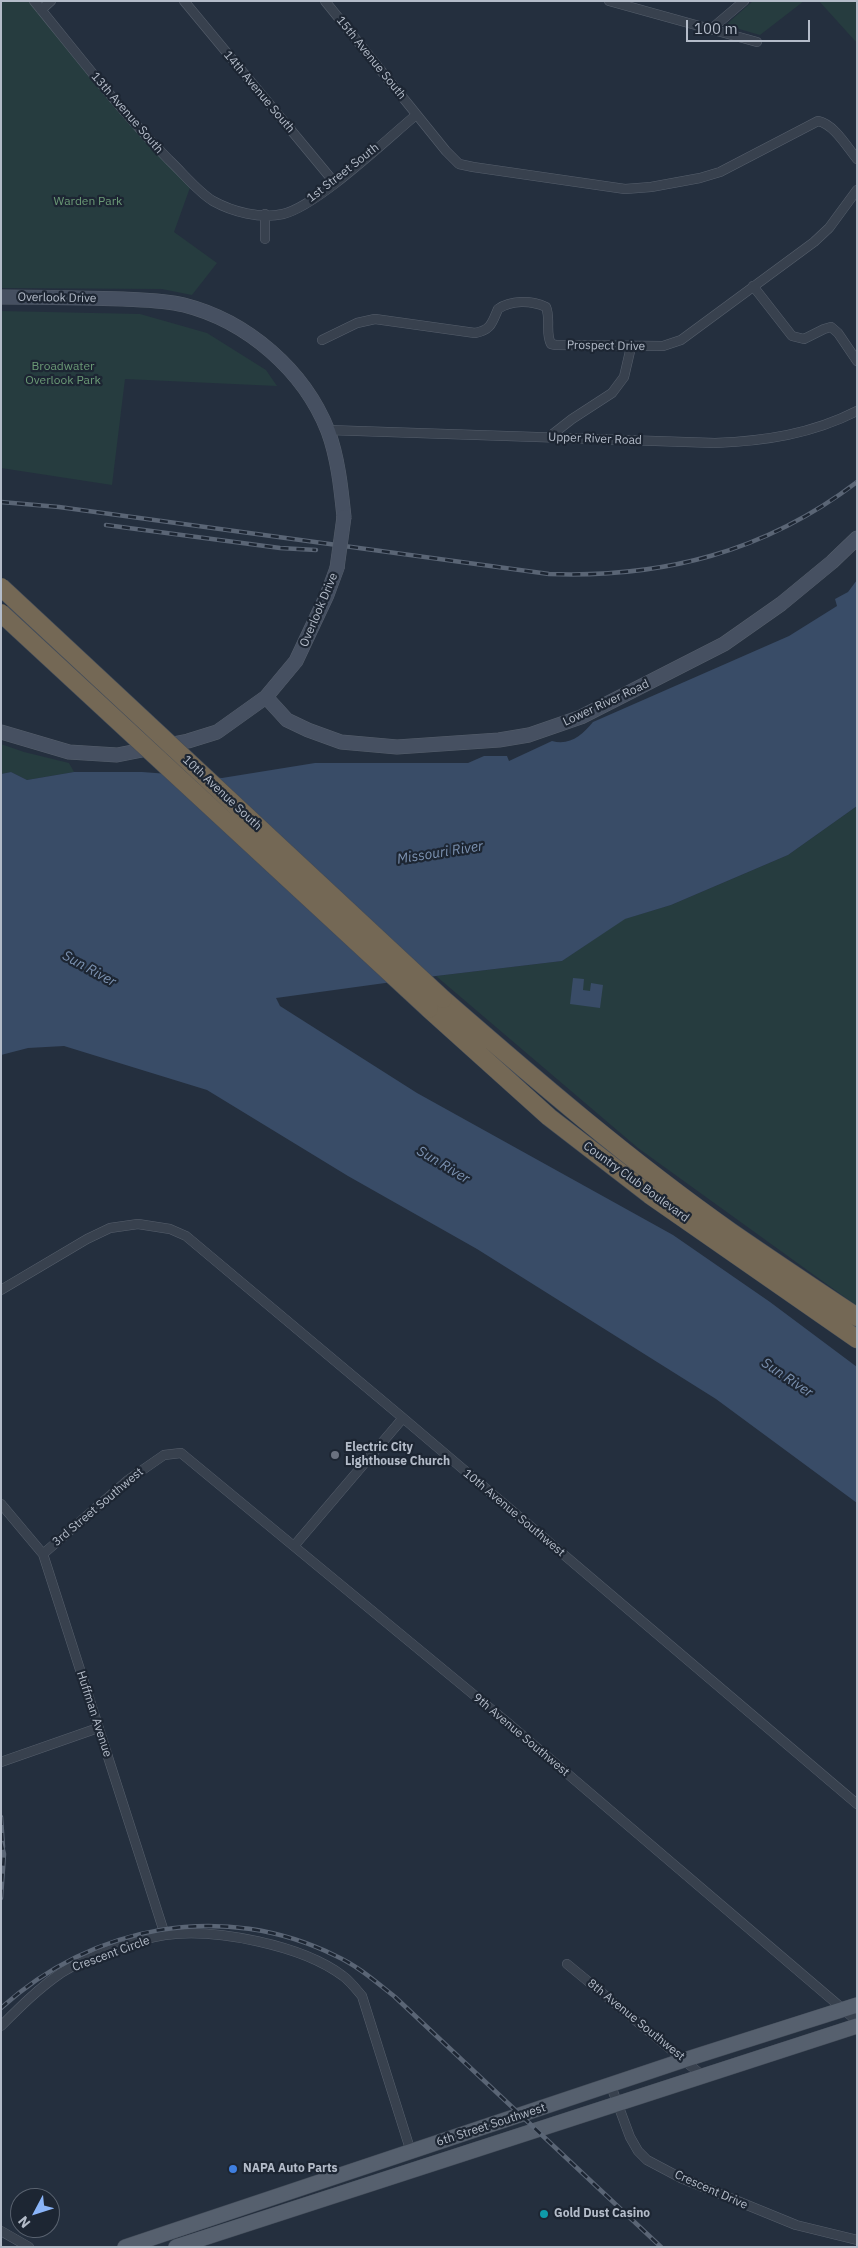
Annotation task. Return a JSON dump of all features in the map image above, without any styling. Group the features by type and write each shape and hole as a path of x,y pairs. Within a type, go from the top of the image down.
{"highway":[{"name":"10th Avenue South","path":"1,587 436,1004"},
{"name":"10th Avenue South","path":"1,613 436,1004"},
{"name":"Country Club Boulevard","path":"436,1004 730,1231 857,1317"},
{"name":"Country Club Boulevard","path":"436,1004 549,1117 650,1195 857,1339"}],"main road":[{"name":"Overlook Drive","path":"1,297 152,301 182,304 228,321 273,352 295,377 313,402 328,430 339,477 344,517 337,568 324,603 296,661 266,697 217,732 188,742 117,756 69,752 1,732"},
{"name":"Lower River Road","path":"266,697 287,720 341,742 397,747 499,740 529,735 581,717 724,644 788,598 832,562 857,538"},
{"name":"6th Street Southwest","path":"125,2247 684,2060 850,2007"},
{"name":"6th Street Southwest","path":"176,2247 857,2026"}],"street":[{"name":"13th Avenue South","path":"34,1 135,125 205,194 212,200 234,210"},
{"path":"41,10 50,1"},
{"name":"14th Avenue South","path":"184,1 334,182"},
{"name":"15th Avenue South","path":"325,1 416,115"},
{"path":"609,1 757,42"},
{"path":"710,30 744,1"},
{"path":"416,115 459,164 473,168 625,189 651,187 700,178 720,172 818,121 825,122 830,127 857,160"},
{"name":"1st Street South","path":"234,210 252,215 282,214 300,207 334,182 416,115"},
{"name":"Prospect Drive","path":"322,340 357,323 375,319 475,332 485,331 490,328 498,309 514,302 539,304 546,307 549,314 548,337 551,344 631,347 663,346 681,340 829,228 857,190"},
{"path":"265,214 266,240"},
{"path":"753,286 792,336 804,339 824,328 831,327 838,333 857,361"},
{"path":"549,437 572,419 612,393 624,377 631,347"},
{"name":"Upper River Road","path":"328,430 715,443 756,441 816,428 857,411"},
{"name":"10th Avenue Southwest","path":"1,1290 87,1239 110,1228 138,1224 170,1229 186,1236 857,1804"},
{"path":"294,1546 403,1418"},
{"name":"9th Avenue Southwest","path":"181,1453 850,2007 857,2021"},
{"name":"3rd Street Southwest","path":"43,1554 128,1480 164,1455 181,1453"},
{"name":"Huffman Avenue","path":"1,1504 43,1554 165,1935"},
{"path":"1,1762 98,1728"},
{"name":"Crescent Circle","path":"1,2026 20,2006 62,1973 86,1961 134,1943 165,1935 216,1936 270,1944 296,1952 344,1976 362,1996 411,2152"},
{"name":"8th Avenue Southwest","path":"567,1964 703,2076"},
{"name":"Crescent Drive","path":"611,2086 630,2137 638,2151 647,2160 681,2178 768,2214 796,2224 857,2240"},
{"path":"1,2230 29,2247"}],"green space":[{"name":"Warden Park","path":"1,1 34,1 192,182 174,232 217,263 192,295 162,289 1,288"},
{"path":"753,1 804,1 760,35 729,26 728,23"},
{"path":"819,1 857,1 857,43"},
{"name":"Broadwater Overlook Park","path":"1,311 140,314 207,333 266,370 277,386 125,379 112,485 1,468"},
{"path":"1,744 24,752 69,763 74,772 27,780 11,772 1,774"},
{"path":"857,806 857,1306 638,1148 436,976 562,961 624,919 671,905 788,855"}],"water":[{"path":"857,580 857,806 788,855 671,905 625,919 562,961 276,998 280,1006 417,1093 673,1235 770,1302 857,1367 857,1503 716,1399 477,1249 348,1176 207,1090 64,1046 28,1048 1,1055 1,774 11,772 27,780 74,772 142,772 222,778 315,763 468,763 484,756 507,756 509,761 552,741 570,741 580,735 593,722 789,636 837,606 835,599 848,592"},
{"path":"573,978 584,979 583,990 590,991 591,983 603,985 600,1008 570,1004"}],"railway":[{"path":"1,502 59,507 549,574 591,574 632,571 672,565 711,556 749,543 786,526 822,506 857,482"},
{"path":"106,525 280,548 316,550"},
{"path":"1,1817 3,1847"},
{"path":"1,1842 4,1854 1,1898"},
{"path":"1,2008 37,1980 76,1957 118,1940 161,1930 205,1926 249,1929 293,1939 344,1960 395,1997 661,2247"}],"place":[{"name":"Electric City Lighthouse Church","path":"335,1455"},
{"name":"NAPA Auto Parts","path":"233,2169"},
{"name":"Gold Dust Casino","path":"544,2214"}],"water label":[{"name":"Missouri River","path":"440,853"},
{"name":"Sun River","path":"89,969"},
{"name":"Sun River","path":"443,1165"},
{"name":"Sun River","path":"787,1378"}]}
